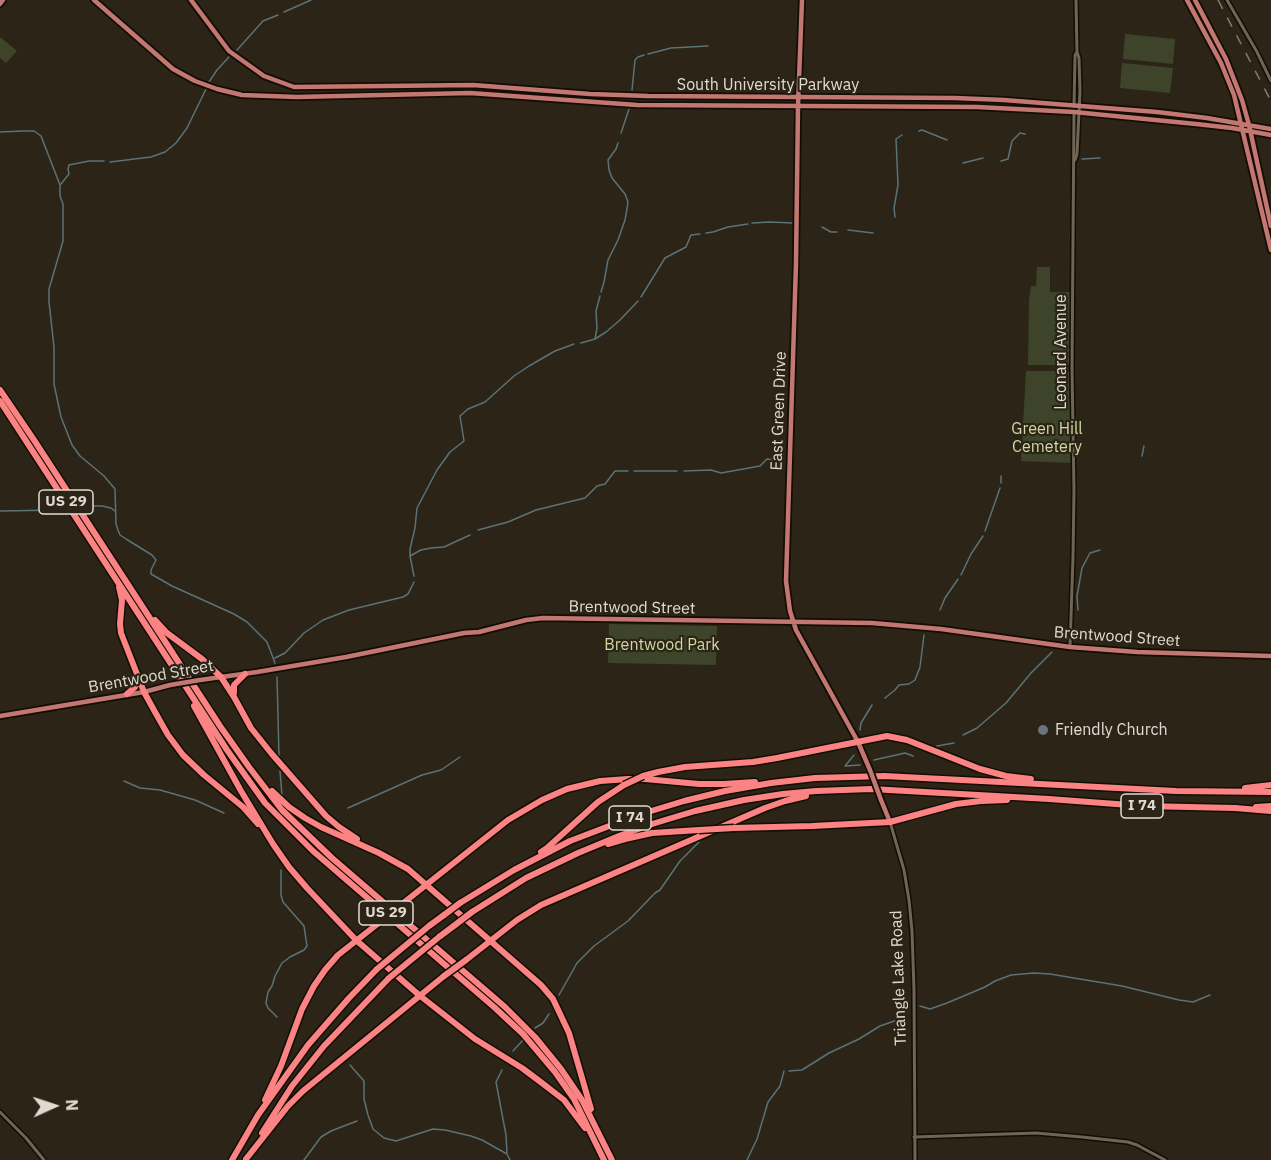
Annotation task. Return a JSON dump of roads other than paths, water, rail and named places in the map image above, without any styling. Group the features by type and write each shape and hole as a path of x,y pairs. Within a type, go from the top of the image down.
{"highway":[{"name":"US 29","path":"0,390 249,767 282,810 306,834 519,1020 571,1082 589,1110 612,1160"},
{"name":"US 29","path":"0,401 227,750 266,803 313,851 516,1026 566,1087 604,1160"},
{"path":"117,581 122,600 120,629 144,692 168,735 183,755 243,807 273,844"},
{"path":"138,600 161,627 221,677 251,728 317,807 339,827 375,851"},
{"path":"234,697 234,685 245,674"},
{"path":"179,677 241,792 273,844 307,888 356,940 419,996 475,1039 522,1068 564,1100 597,1144"},
{"path":"127,694 135,687 138,678"},
{"path":"513,870 547,848 598,802 643,776 685,766 753,762 880,736 892,736 918,744 980,769 1018,778 1057,781 1070,785"},
{"path":"249,767 276,795 305,818 321,828 392,859 408,869 541,985 553,999 569,1033 586,1095 601,1135"},
{"name":"I 74","path":"232,1160 258,1115 308,1045 377,969 460,903 513,870 570,841 656,809 725,791 815,778 884,777 1176,791 1271,792"},
{"path":"258,1115 281,1066 302,1009 325,970 356,940 514,816 542,800 578,786 600,781 628,779 724,784 815,778"},
{"path":"1223,792 1271,785"},
{"path":"246,1160 288,1106 303,1091 444,976 517,920 541,905 750,814 793,798 848,789"},
{"name":"I 74","path":"246,1160 292,1086 324,1046 389,978 471,912 526,878 562,860 634,830 695,811 762,797 848,789 902,790 1143,806 1235,808 1271,806"},
{"path":"562,860 611,843 669,831 890,822 969,802 1049,799"},
{"path":"1235,808 1271,811"}],"main road":[{"path":"0,4 3,0"},
{"name":"South University Parkway","path":"94,0 173,69 195,81 242,95 470,93 637,105 976,107 1076,112 1196,124 1271,135"},
{"name":"South University Parkway","path":"191,0 229,51 264,76 294,87 473,85 609,95 715,98 955,98 1042,102 1157,112 1271,129"},
{"name":"East Green Drive","path":"802,0 786,580 792,622 858,742 881,800"},
{"path":"1187,0 1228,80 1236,102 1271,250"},
{"path":"1195,0 1233,75 1242,100 1271,226"},
{"name":"Brentwood Street","path":"0,716 479,632 536,618 900,625 1070,647 1137,652 1271,656"},
{"name":"Triangle Lake Road","path":"881,800 890,822"}],"street":[{"name":"Leonard Avenue","path":"1070,647 1074,510 1072,378 1074,165 1079,58 1076,0"},
{"path":"1227,0 1271,81"},
{"name":"Triangle Lake Road","path":"890,822 904,870 912,930 915,1160"},
{"path":"0,1112 44,1160"},
{"path":"914,1137 1036,1133 1082,1137 1137,1144 1165,1160"}],"waterway":[{"path":"284,12 311,0"},
{"path":"237,50 263,21 278,15"},
{"path":"648,54 671,48 708,46"},
{"path":"632,90 635,60 644,55"},
{"path":"209,82 229,57"},
{"path":"110,162 151,157 165,152 176,143 187,128 206,89"},
{"path":"621,133 629,109"},
{"path":"919,131 922,130 947,140"},
{"path":"0,132 34,131 41,136 60,185 63,204 63,241 49,289 49,302 54,347 54,384 61,417 72,445 80,456 104,476 115,489 116,524 120,535 152,555 156,560 151,574 247,622 267,642 275,663"},
{"path":"1001,161 1008,159 1012,141 1020,133 1025,134"},
{"path":"895,217 894,208 898,185 896,139 902,135"},
{"path":"601,292 608,260 625,220 628,202 609,170 608,160 618,143"},
{"path":"963,163 983,158"},
{"path":"1082,159 1100,158"},
{"path":"61,184 69,174 69,165 104,161"},
{"path":"752,223 792,223"},
{"path":"706,233 748,224"},
{"path":"822,227 831,232 837,232"},
{"path":"848,230 873,233"},
{"path":"641,297 665,258 686,247 691,235 700,234"},
{"path":"595,339 596,311 600,296"},
{"path":"581,343 595,339 606,332 638,301"},
{"path":"414,576 410,549 417,508 437,470 450,452 464,441 460,416 468,409 485,402 529,366 555,351 574,344"},
{"path":"1142,456 1144,446"},
{"path":"684,471 711,470 721,473 760,466 767,459 775,460 779,464"},
{"path":"478,530 508,522 536,510 585,498 597,486 605,484 615,471 628,471"},
{"path":"634,471 677,471"},
{"path":"1001,476 1001,483"},
{"path":"985,531 1000,488"},
{"path":"83,506 102,506 115,511"},
{"path":"0,511 59,510"},
{"path":"410,556 421,550 444,547 470,535"},
{"path":"961,575 983,536"},
{"path":"1078,610 1077,596 1082,568 1090,553 1100,550"},
{"path":"940,610 958,579"},
{"path":"275,658 285,653 304,633 323,620 349,610 403,597 408,594 414,582"},
{"path":"885,698 899,685 909,684 915,680 920,667 924,635"},
{"path":"963,735 977,728 1006,703 1052,652"},
{"path":"277,677 279,756"},
{"path":"860,730 861,723 872,705"},
{"path":"937,746 954,743"},
{"path":"874,760 905,753 913,756"},
{"path":"845,766 854,755"},
{"path":"348,808 422,775 441,770 460,757"},
{"path":"845,766 860,765"},
{"path":"280,771 282,796"},
{"path":"124,781 140,788 160,790 195,800 224,813"},
{"path":"559,995 577,963 594,946 628,921 660,890 680,861 699,842"},
{"path":"277,1017 266,1003 268,992 282,963 307,946 304,926 283,902 281,870"},
{"path":"920,1006 930,1009 1011,975 1034,973 1122,986 1193,1002 1210,995"},
{"path":"789,1071 802,1070 880,1026 903,1018 908,1008"},
{"path":"535,1028 543,1023 549,1014"},
{"path":"513,1051 523,1040"},
{"path":"350,1065 364,1081 364,1099 373,1129 384,1138 396,1141 433,1129 445,1130 482,1140 507,1154 510,1160"},
{"path":"502,1070 496,1082 507,1153"},
{"path":"747,1160 757,1139 768,1102 780,1086 784,1071"},
{"path":"304,1160 321,1137 357,1121"}],"railway":[{"path":"1218,0 1271,101"}],"place":[{"name":"Friendly Church","path":"1043,730"}],"park label":[{"name":"Green Hill Cemetery","path":"1047,438"},
{"name":"Brentwood Park","path":"662,645"}]}
